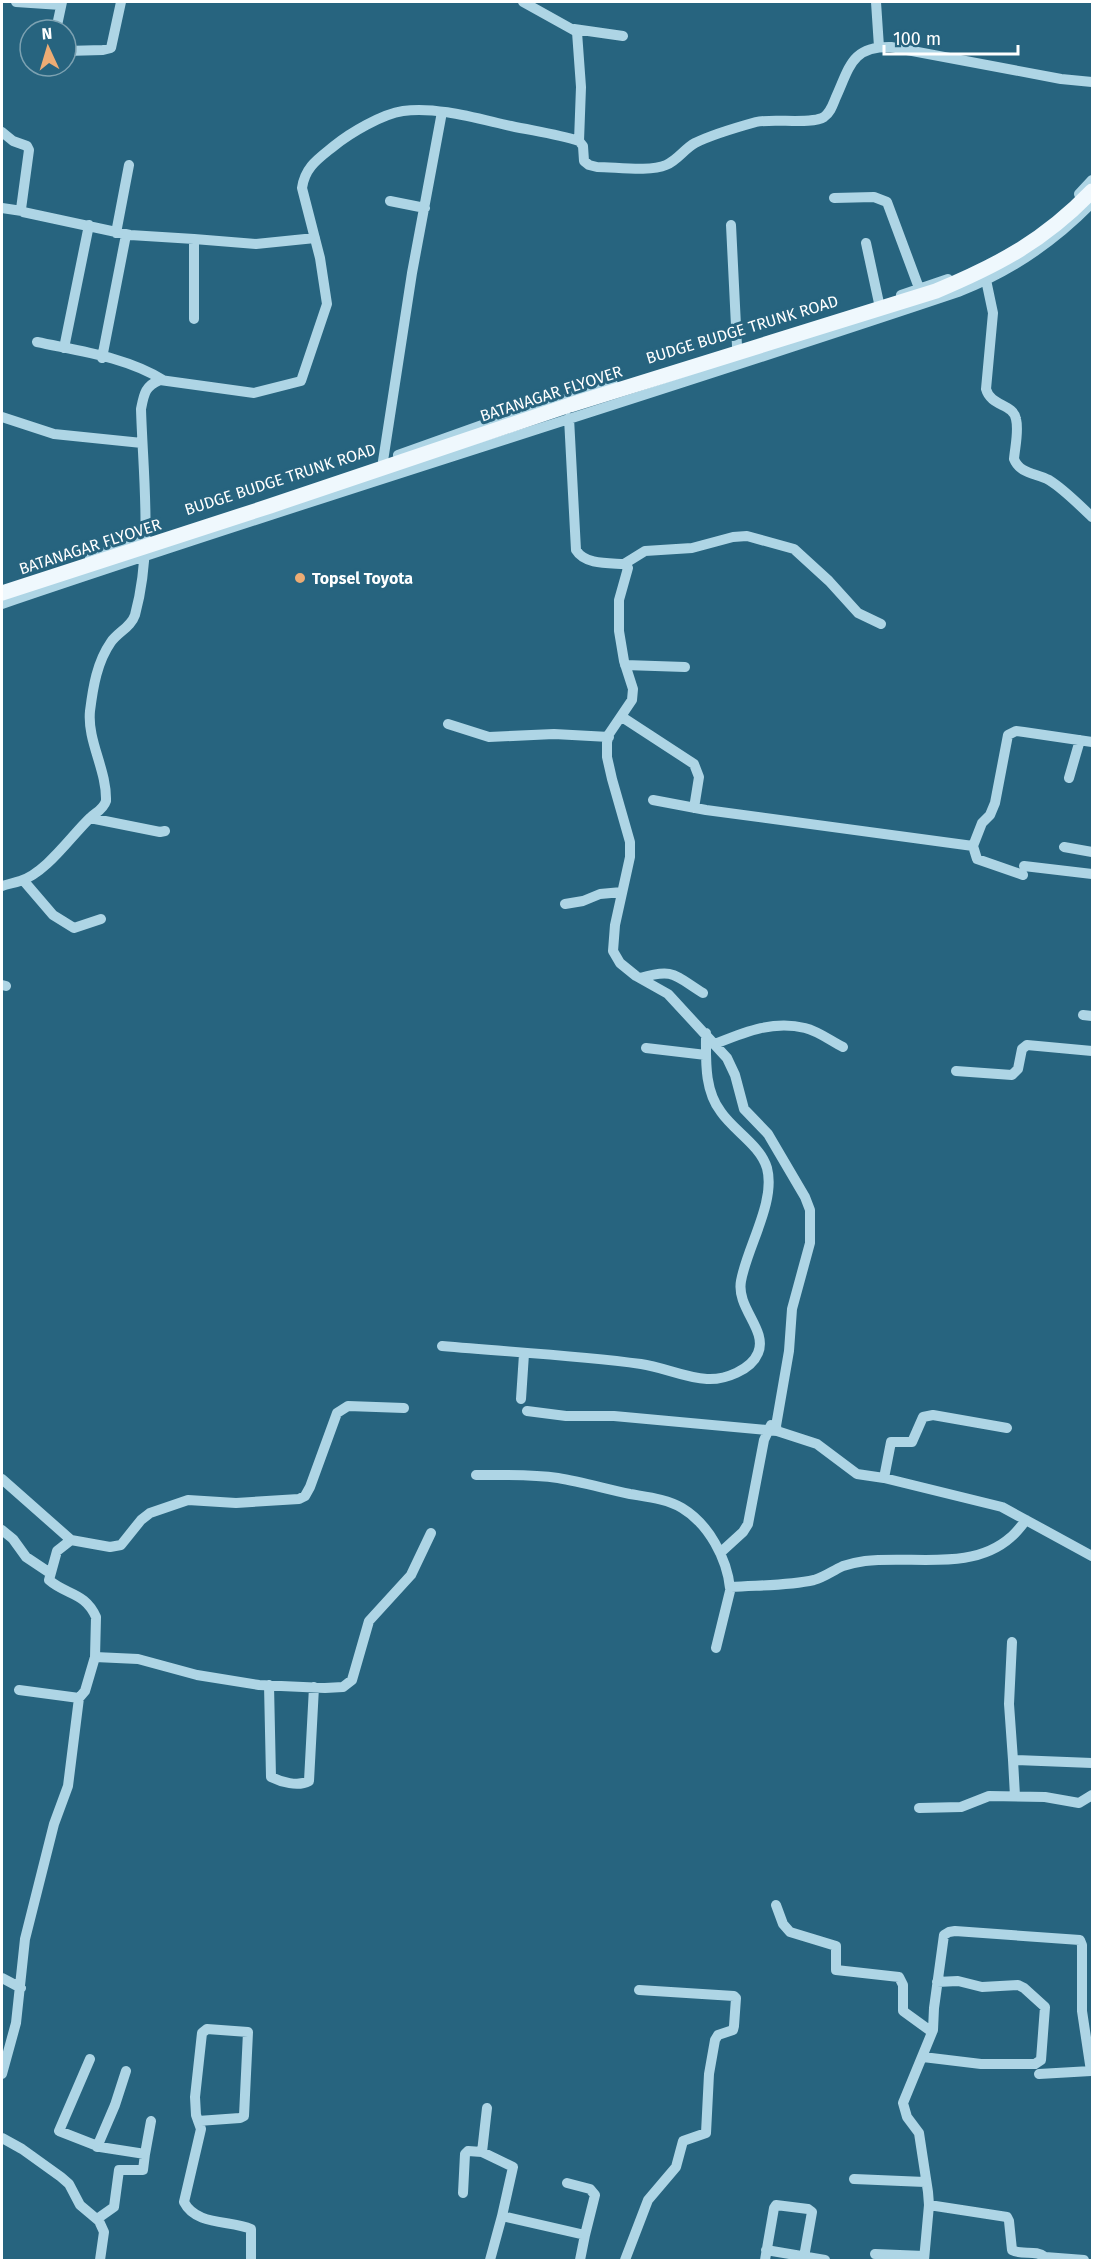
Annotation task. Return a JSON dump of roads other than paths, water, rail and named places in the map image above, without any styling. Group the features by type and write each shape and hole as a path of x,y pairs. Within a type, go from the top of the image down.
{"main road":[{"name":"BATANAGAR FLYOVER","path":"2,593 259,510 570,405 936,291 1018,253 1048,231 1092,191"}],"street":[{"path":"16,2 61,3 58,18"},
{"path":"78,51 111,48 121,2"},
{"path":"523,2 574,29 623,36"},
{"path":"876,2 879,47"},
{"path":"574,29 579,36 580,52 579,141 583,147 584,161 597,167 654,168 665,166 679,158 696,143 756,122 824,118 830,111 848,72 860,53 868,48 891,47 1061,79 1092,82"},
{"path":"37,342 133,365 163,380 254,393 301,381 327,304 315,238 302,188 303,177 309,166 342,140 388,115 404,111 464,114 579,141"},
{"path":"383,460 412,273 442,112"},
{"path":"2,132 13,141 27,146 29,150 22,211"},
{"path":"102,358 129,165"},
{"name":"BUDGE BUDGE TRUNK ROAD","path":"2,586 383,460 499,419 879,303 948,279 1021,242 1068,206 1092,180"},
{"path":"834,198 874,197 887,202 919,288"},
{"path":"390,201 424,208"},
{"name":"BUDGE BUDGE TRUNK ROAD","path":"2,604 958,292 986,280 1043,247 1066,230 1092,203"},
{"path":"2,208 89,225 121,234 256,244 315,238"},
{"path":"64,348 89,225"},
{"path":"731,225 737,346"},
{"path":"194,239 194,320"},
{"path":"866,243 879,303"},
{"path":"983,263 993,313 986,389 993,402 1008,408 1016,420 1014,459 1016,465 1022,470 1055,484 1092,517"},
{"path":"2,886 23,880 62,850 90,818 101,810 106,801 103,771 90,721 96,678 103,656 111,641 132,622 146,539 141,409 146,389 152,383 163,380"},
{"path":"2,417 54,434 142,443"},
{"path":"569,418 576,550 579,555 590,561 624,564 645,551 692,548 733,537 747,536 794,549 829,581 858,613 881,624"},
{"path":"624,564 627,566 628,573 619,600 619,632 633,689 632,700 609,737 607,757 630,842 630,858 615,925 613,951 620,963 668,994 727,1058 735,1074 744,1109 768,1134 805,1197 810,1210 810,1243 792,1309 789,1351 774,1427 748,1524 743,1532 720,1554"},
{"path":"626,665 685,667"},
{"path":"622,717 694,764 699,777 694,808"},
{"path":"448,724 489,737 554,734 609,737"},
{"path":"1092,742 1016,731 1008,735 995,803 990,815 982,823 973,846 977,859 1024,871 1092,874"},
{"path":"1069,778 1080,740"},
{"path":"653,800 694,808 973,846"},
{"path":"90,818 160,832 165,831"},
{"path":"1064,847 1092,852"},
{"path":"23,880 53,915 74,928 101,919"},
{"path":"564,904 583,901 600,894 622,892"},
{"path":"640,978 659,972 670,973 703,993"},
{"path":"715,1044 759,1028 778,1025 806,1028 843,1047"},
{"path":"442,1346 640,1364 708,1379 736,1373 756,1357 759,1351 760,1335 740,1297 739,1288 766,1199 767,1172 762,1158 752,1145 719,1111 710,1088 706,1033"},
{"path":"956,1071 1012,1075 1018,1070 1022,1049 1027,1045 1092,1052"},
{"path":"646,1048 706,1055"},
{"path":"521,1399 524,1354"},
{"path":"2,1479 70,1540 110,1547 121,1545 141,1520 150,1513 188,1500 236,1503 299,1499 310,1487 337,1413 348,1406 404,1408"},
{"path":"527,1411 566,1416 614,1416 774,1427 817,1444 857,1474 884,1478 1002,1507 1092,1556"},
{"path":"884,1478 891,1442 912,1442 923,1417 933,1415 1007,1428"},
{"path":"476,1475 533,1475 559,1478 664,1501 682,1508 703,1526 726,1568 729,1588 716,1648"},
{"path":"729,1588 812,1580 831,1574 843,1566 865,1561 908,1558 956,1559 975,1556 1005,1541 1026,1520"},
{"path":"2,1530 13,1539 26,1557 50,1573"},
{"path":"95,1657 138,1659 197,1675 269,1685 343,1686 350,1682 369,1621 411,1575 431,1533"},
{"path":"2,2074 16,2023 25,1939 52,1832 68,1786 78,1698 85,1690 95,1657 96,1617 94,1612 77,1594 49,1580 57,1551 70,1540"},
{"path":"1012,1642 1009,1704 1015,1796"},
{"path":"269,1685 271,1777 299,1784 309,1781 314,1687"},
{"path":"19,1690 78,1698"},
{"path":"1013,1760 1092,1763"},
{"path":"919,1808 962,1808 985,1797 1015,1796 1050,1797 1079,1803 1092,1795"},
{"path":"776,1905 783,1924 790,1932 837,1946 836,1970 899,1977 903,1985 903,2012 932,2032"},
{"path":"875,2254 924,2258 929,2205 919,2133 907,2117 903,2103 932,2032 944,1935 949,1932 1080,1940 1082,1945 1082,2011 1091,2071 1039,2074"},
{"path":"2,1978 21,1988"},
{"path":"923,2056 981,2064 1035,2064 1041,2060 1045,2007 1024,1988 1018,1985 982,1987 958,1981 937,1982"},
{"path":"625,2260 648,2200 676,2167 683,2141 706,2133 709,2074 715,2040 718,2035 733,2030 736,1998 734,1996 639,1990"},
{"path":"198,2121 244,2116 248,2032 207,2029 203,2031 195,2097 196,2115 200,2133 184,2205 201,2217 251,2229 251,2260"},
{"path":"90,2058 59,2128 61,2132 97,2146 145,2154"},
{"path":"97,2146 115,2105 126,2071"},
{"path":"482,2152 487,2108"},
{"path":"97,2219 112,2211 114,2207 119,2170 144,2170 151,2121"},
{"path":"2,2138 62,2177 69,2184 80,2205 103,2226 100,2260"},
{"path":"463,2193 465,2154 468,2151 482,2152 513,2167 489,2260"},
{"path":"854,2179 925,2182"},
{"path":"567,2183 590,2189 595,2195 580,2260"},
{"path":"929,2205 1007,2217 1012,2250 1017,2253 1039,2253 1045,2259 1084,2260"},
{"path":"804,2257 812,2215 808,2209 774,2206 765,2255 825,2260"},
{"path":"502,2216 585,2235"}],"place":[{"name":"Topsel Toyota","path":"300,578"}]}
